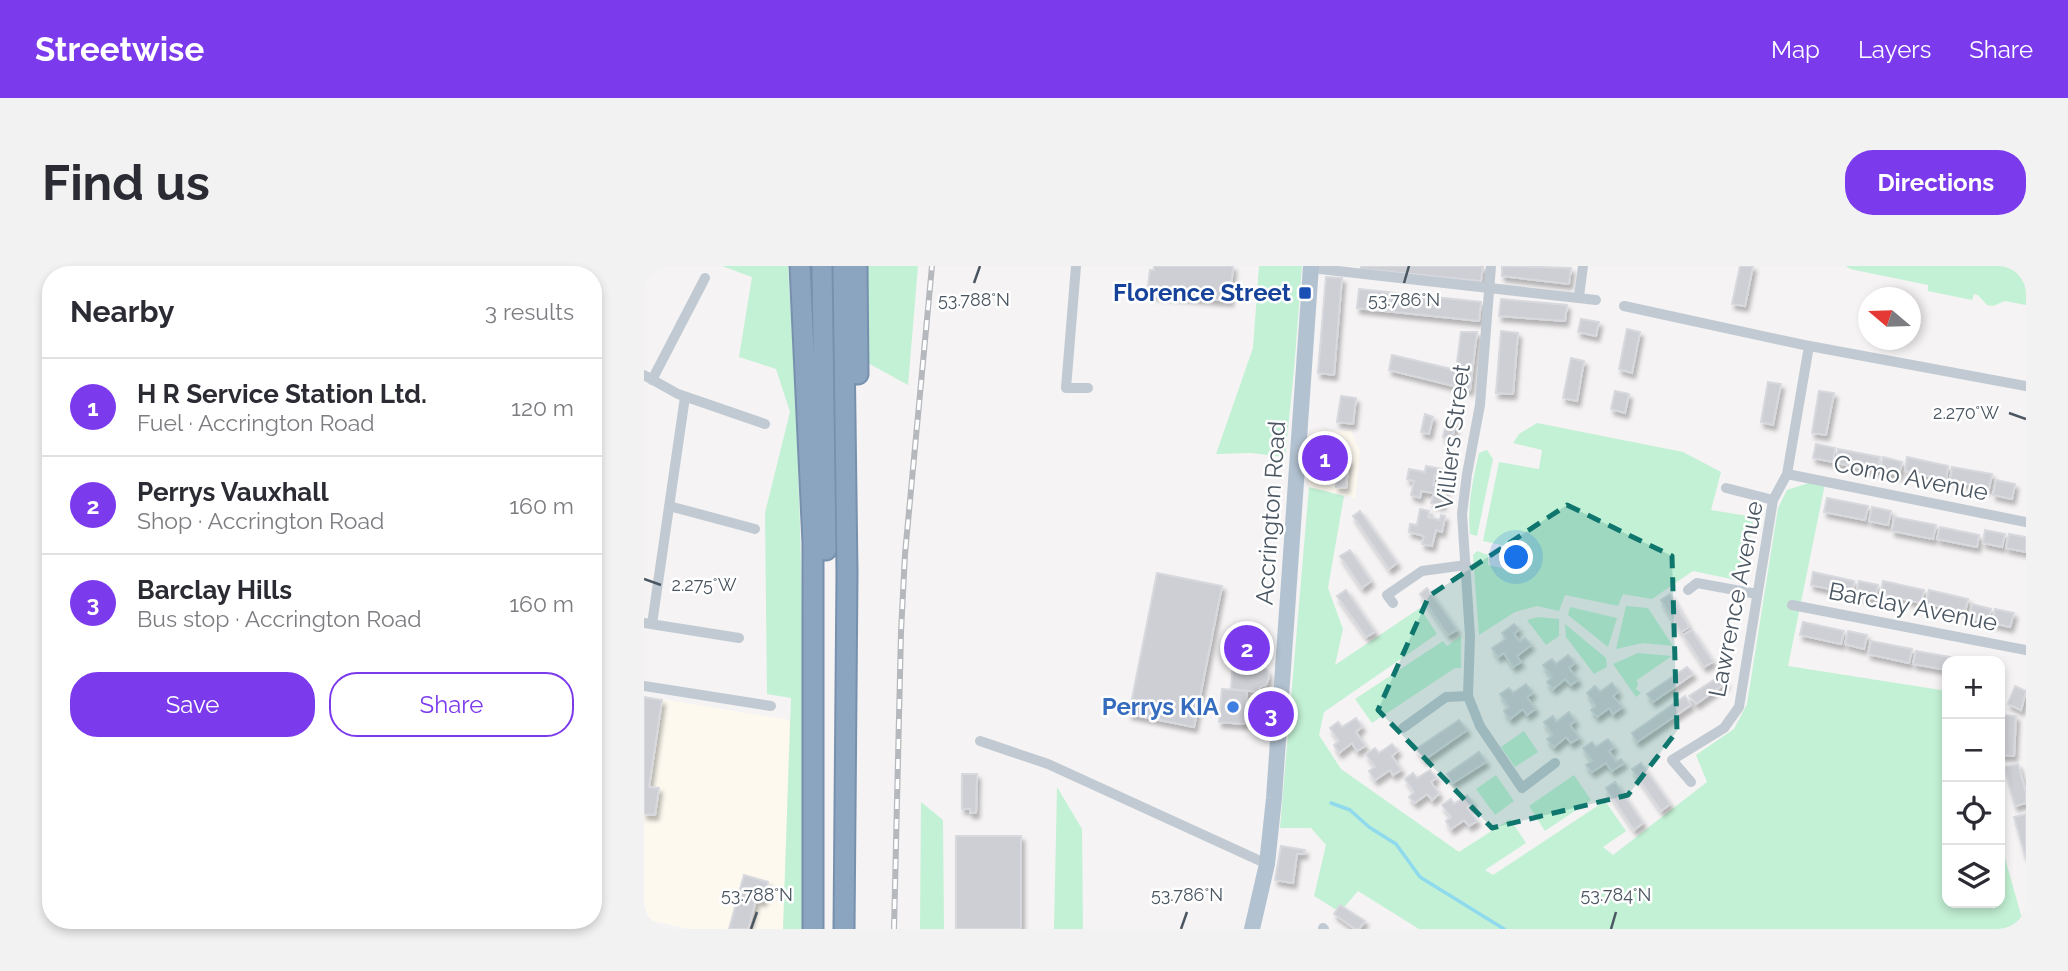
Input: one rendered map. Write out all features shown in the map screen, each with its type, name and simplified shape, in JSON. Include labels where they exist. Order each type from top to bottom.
[{"type":"highway","points":[[800,266],[813,543],[813,929]]},
{"type":"highway","points":[[822,266],[826,576],[823,929]]},
{"type":"highway","points":[[843,266],[847,573],[844,929]]},
{"type":"highway","points":[[845,812],[856,682],[857,266]]},
{"type":"main road","name":"Accrington Road","points":[[1252,929],[1266,864],[1274,790],[1311,267]]},
{"type":"street","points":[[1076,266],[1066,388],[1087,387]]},
{"type":"street","name":"Villiers Street","points":[[1491,266],[1480,405],[1462,514],[1470,636],[1468,696],[1480,726],[1522,788],[1555,762]]},
{"type":"street","points":[[1579,296],[1583,266]]},
{"type":"street","points":[[1311,267],[1596,300]]},
{"type":"street","points":[[705,278],[648,377],[685,397],[765,424]]},
{"type":"street","points":[[1624,306],[1809,346],[2026,386]]},
{"type":"street","name":"Lawrence Avenue","points":[[1691,782],[1671,760],[1724,728],[1739,707],[1773,500],[1787,474],[1809,346]]},
{"type":"street","points":[[685,397],[648,623],[739,638]]},
{"type":"street","name":"Como Avenue","points":[[1787,474],[2026,522]]},
{"type":"street","points":[[1726,488],[1773,500]]},
{"type":"street","points":[[669,506],[755,529]]},
{"type":"street","points":[[1393,603],[1387,595],[1422,571],[1466,565]]},
{"type":"street","points":[[1688,590],[1697,583],[1758,594]]},
{"type":"street","name":"Barclay Avenue","points":[[1792,605],[2026,650]]},
{"type":"street","points":[[644,686],[771,706]]},
{"type":"street","points":[[1403,728],[1446,696],[1468,696]]},
{"type":"street","points":[[980,741],[1048,764],[1266,864]]},
{"type":"highlighted area","points":[[1567,505],[1672,556],[1677,731],[1628,795],[1492,828],[1378,710],[1429,596]]},
{"type":"shaded area","points":[[1313,430],[1351,431],[1360,451],[1355,498],[1309,487]]},
{"type":"shaded area","points":[[644,696],[790,720],[783,929],[688,929],[644,919]]},
{"type":"green space","points":[[722,266],[788,266],[802,598],[802,929],[783,929],[791,698],[767,694],[765,513],[790,412],[776,369],[739,357],[752,277]]},
{"type":"green space","points":[[868,266],[918,266],[908,385],[868,363]]},
{"type":"green space","points":[[1259,266],[1302,266],[1285,457],[1251,453],[1216,454],[1253,348]]},
{"type":"green space","points":[[1846,266],[2021,266],[2026,276],[2026,305],[2005,301],[1993,306],[1987,305],[1978,295],[1974,294],[1972,300],[1928,291],[1928,285]]},
{"type":"green space","points":[[1537,423],[1683,452],[1721,472],[1711,510],[1754,517],[1741,581],[1693,571],[1652,599],[1623,594],[1618,606],[1565,595],[1559,611],[1537,606],[1515,612],[1479,635],[1473,555],[1477,551],[1488,555],[1488,565],[1519,572],[1524,550],[1483,541],[1499,462],[1539,469],[1542,450],[1513,443],[1519,434]]},
{"type":"green space","points":[[1487,450],[1493,459],[1477,536],[1470,534],[1471,493],[1479,453]]},
{"type":"green space","points":[[1812,482],[1825,484],[1788,666],[1942,690],[1942,908],[2005,908],[2005,858],[2021,915],[2026,915],[2026,929],[1419,929],[1358,891],[1340,912],[1314,896],[1326,845],[1311,828],[1280,828],[1309,487],[1344,496],[1328,588],[1343,629],[1335,665],[1420,608],[1437,634],[1324,712],[1319,735],[1341,769],[1459,852],[1510,819],[1526,843],[1485,870],[1493,875],[1605,801],[1626,831],[1603,847],[1613,855],[1707,782],[1696,755],[1734,729],[1747,704],[1778,508],[1787,490]]},
{"type":"green space","points":[[1626,606],[1648,608],[1673,646],[1643,643],[1616,649]]},
{"type":"green space","points":[[1570,607],[1617,618],[1608,647],[1568,615]]},
{"type":"green space","points":[[1538,617],[1559,619],[1559,636],[1546,645],[1527,620]]},
{"type":"green space","points":[[1565,624],[1606,658],[1607,667],[1594,674],[1566,637]]},
{"type":"green space","points":[[1461,636],[1461,668],[1455,668],[1372,723],[1355,699],[1443,641],[1447,646]]},
{"type":"green space","points":[[1638,653],[1672,656],[1637,680],[1636,689],[1641,693],[1636,697],[1613,664]]},
{"type":"green space","points":[[1524,731],[1538,752],[1515,767],[1501,747]]},
{"type":"green space","points":[[1496,775],[1514,801],[1495,815],[1476,789]]},
{"type":"green space","points":[[1574,775],[1591,800],[1545,831],[1529,806]]},
{"type":"green space","points":[[1057,787],[1082,829],[1083,929],[1054,929]]},
{"type":"green space","points":[[921,802],[943,820],[944,929],[920,929]]},
{"type":"building","points":[[1154,266],[1233,266],[1230,301],[1147,294],[1150,270],[1154,270]]},
{"type":"building","points":[[1361,266],[1483,266],[1481,281],[1361,269]]},
{"type":"building","points":[[1502,266],[1571,268],[1569,284],[1502,276]]},
{"type":"building","points":[[1740,266],[1753,266],[1745,306],[1732,304]]},
{"type":"building","points":[[1326,277],[1342,278],[1334,375],[1318,373]]},
{"type":"building","points":[[1359,289],[1481,302],[1479,321],[1357,308]]},
{"type":"building","points":[[1501,299],[1567,305],[1565,321],[1499,316]]},
{"type":"building","points":[[1581,319],[1599,322],[1596,336],[1578,332]]},
{"type":"building","points":[[1627,329],[1640,332],[1632,373],[1619,369]]},
{"type":"building","points":[[1501,331],[1518,333],[1513,394],[1496,393]]},
{"type":"building","points":[[1461,332],[1477,332],[1470,390],[1389,370],[1392,355],[1456,370]]},
{"type":"building","points":[[1571,358],[1584,361],[1577,401],[1563,398]]},
{"type":"building","points":[[1768,382],[1781,384],[1773,425],[1761,422]]},
{"type":"building","points":[[1615,391],[1629,394],[1625,413],[1611,409]]},
{"type":"building","points":[[1819,391],[1834,393],[1826,435],[1812,433]]},
{"type":"building","points":[[1341,396],[1356,398],[1353,424],[1337,422]]},
{"type":"building","points":[[1425,414],[1433,417],[1429,434],[1421,432]]},
{"type":"building","points":[[1447,419],[1456,421],[1452,440],[1443,437]]},
{"type":"building","points":[[1816,444],[1835,448],[1833,462],[1813,458]]},
{"type":"building","points":[[1838,449],[1880,457],[1877,471],[1836,463]]},
{"type":"building","points":[[1312,452],[1333,453],[1331,474],[1310,472]]},
{"type":"building","points":[[1883,457],[1902,462],[1899,475],[1880,471]]},
{"type":"building","points":[[1907,457],[1948,466],[1946,480],[1905,471]]},
{"type":"building","points":[[1338,458],[1349,459],[1346,488],[1336,487]]},
{"type":"building","points":[[1426,466],[1442,469],[1441,476],[1435,475],[1433,485],[1446,488],[1442,505],[1431,503],[1434,493],[1421,491],[1420,498],[1411,495],[1414,481],[1407,479],[1409,469],[1425,472]]},
{"type":"building","points":[[1952,467],[1992,474],[1989,489],[1950,480]]},
{"type":"building","points":[[1996,480],[2015,484],[2012,499],[1993,495]]},
{"type":"building","points":[[1827,498],[1868,506],[1865,520],[1824,512]]},
{"type":"building","points":[[1872,507],[1891,511],[1888,525],[1869,521]]},
{"type":"building","points":[[1420,509],[1429,511],[1428,517],[1440,520],[1441,515],[1445,516],[1442,532],[1436,530],[1432,546],[1422,544],[1424,536],[1409,532],[1410,524],[1417,525]]},
{"type":"building","points":[[1360,511],[1397,563],[1389,569],[1353,516]]},
{"type":"building","points":[[1894,517],[1936,525],[1933,539],[1892,531]]},
{"type":"building","points":[[1940,527],[1979,535],[1977,547],[1937,539]]},
{"type":"building","points":[[1985,530],[2005,534],[2002,547],[1983,543]]},
{"type":"building","points":[[2009,534],[2026,537],[2026,552],[2006,548]]},
{"type":"building","points":[[1350,550],[1371,581],[1362,588],[1340,556]]},
{"type":"building","points":[[1813,572],[1854,581],[1852,594],[1811,585]]},
{"type":"building","points":[[1157,573],[1222,586],[1194,727],[1129,714]]},
{"type":"building","points":[[1859,581],[1878,585],[1875,599],[1856,595]]},
{"type":"building","points":[[1883,581],[1924,590],[1921,603],[1881,594]]},
{"type":"building","points":[[1427,588],[1457,630],[1448,635],[1420,594]]},
{"type":"building","points":[[1346,590],[1375,632],[1366,637],[1337,596]]},
{"type":"building","points":[[1929,590],[1968,599],[1965,612],[1926,603]]},
{"type":"building","points":[[1670,594],[1689,627],[1681,632],[1661,600]]},
{"type":"building","points":[[1972,604],[1991,609],[1988,622],[1969,618]]},
{"type":"building","points":[[1995,609],[2014,613],[2010,627],[1992,623]]},
{"type":"building","points":[[1803,622],[1844,631],[1841,644],[1800,635]]},
{"type":"building","points":[[1514,624],[1519,629],[1514,634],[1520,642],[1525,638],[1531,645],[1517,656],[1521,662],[1513,667],[1504,653],[1498,657],[1492,648],[1506,639],[1502,633]]},
{"type":"building","points":[[1235,630],[1262,631],[1260,666],[1267,670],[1269,677],[1259,692],[1231,689]]},
{"type":"building","points":[[1692,630],[1713,662],[1704,667],[1683,635]]},
{"type":"building","points":[[1848,631],[1867,635],[1864,649],[1845,644]]},
{"type":"building","points":[[1871,641],[1912,649],[1909,663],[1868,654]]},
{"type":"building","points":[[1916,651],[1945,656],[1942,656],[1942,669],[1913,664]]},
{"type":"building","points":[[1568,655],[1575,663],[1569,668],[1578,680],[1571,685],[1565,679],[1553,689],[1547,682],[1552,677],[1543,665],[1552,659],[1556,664]]},
{"type":"building","points":[[1687,667],[1693,674],[1653,702],[1647,694]]},
{"type":"building","points":[[1720,676],[1726,683],[1696,704],[1689,696]]},
{"type":"building","points":[[1612,683],[1618,692],[1613,696],[1622,707],[1613,714],[1609,708],[1597,717],[1591,710],[1596,706],[1587,693],[1595,686],[1600,692]]},
{"type":"building","points":[[1526,684],[1533,693],[1527,697],[1535,709],[1527,715],[1523,709],[1510,719],[1504,711],[1509,707],[1500,694],[1509,688],[1513,693]]},
{"type":"building","points":[[2015,686],[2026,691],[2021,710],[2008,704]]},
{"type":"building","name":"Perrys KIA","points":[[1222,689],[1247,691],[1244,724],[1219,722]]},
{"type":"building","points":[[1685,696],[1691,705],[1637,742],[1632,733]]},
{"type":"building","points":[[644,697],[662,700],[649,787],[659,788],[655,815],[644,814]]},
{"type":"building","points":[[1569,712],[1575,721],[1570,725],[1579,738],[1571,743],[1566,737],[1554,747],[1547,739],[1553,735],[1544,722],[1553,716],[1556,722]]},
{"type":"building","points":[[2005,715],[2016,716],[2014,756],[2005,755]]},
{"type":"building","points":[[1356,718],[1362,727],[1356,732],[1365,746],[1357,751],[1352,743],[1339,753],[1334,745],[1339,741],[1330,728],[1338,722],[1342,727]]},
{"type":"building","points":[[1459,720],[1467,730],[1424,760],[1416,749]]},
{"type":"building","points":[[1608,739],[1614,747],[1609,751],[1616,762],[1621,759],[1624,763],[1612,771],[1606,763],[1592,772],[1586,765],[1592,761],[1583,748],[1592,742],[1596,747]]},
{"type":"building","points":[[1392,744],[1398,751],[1392,756],[1401,770],[1393,775],[1390,770],[1375,780],[1369,771],[1375,767],[1366,754],[1375,748],[1379,753]]},
{"type":"building","points":[[1479,752],[1486,762],[1453,783],[1447,774]]},
{"type":"building","points":[[1641,763],[1670,804],[1661,811],[1632,769]]},
{"type":"building","points":[[2018,764],[2026,803],[2015,806],[2005,767]]},
{"type":"building","points":[[1430,770],[1436,778],[1431,782],[1439,794],[1432,800],[1427,794],[1415,803],[1409,797],[1414,792],[1405,779],[1413,773],[1417,778]]},
{"type":"building","points":[[962,774],[977,774],[976,813],[970,813],[970,809],[962,809]]},
{"type":"building","points":[[1615,782],[1643,823],[1634,830],[1606,788]]},
{"type":"building","points":[[1467,795],[1473,803],[1467,808],[1477,821],[1469,826],[1464,820],[1451,829],[1446,821],[1451,817],[1442,805],[1451,799],[1454,804]]},
{"type":"building","points":[[2026,814],[2026,856],[2025,856],[2014,817]]},
{"type":"building","points":[[956,836],[1021,836],[1021,929],[956,929]]},
{"type":"building","points":[[1281,846],[1305,850],[1304,854],[1297,854],[1293,883],[1275,880]]},
{"type":"building","points":[[744,875],[768,882],[763,901],[756,900],[748,929],[729,929]]},
{"type":"building","points":[[1340,905],[1365,921],[1359,929],[1334,914]]},
{"type":"waterway","points":[[1331,803],[1350,810],[1369,827],[1396,844],[1420,877],[1504,929]]},
{"type":"railway","points":[[894,929],[905,554],[932,266]]},
{"type":"place","name":"Florence Street","points":[[1305,293]]},
{"type":"place","name":"H R Service Station Ltd.","points":[[1325,458]]},
{"type":"place","name":"Perrys Vauxhall","points":[[1247,648]]},
{"type":"place","name":"Perrys KIA","points":[[1233,707]]},
{"type":"place","name":"Barclay Hills","points":[[1271,714]]}]
